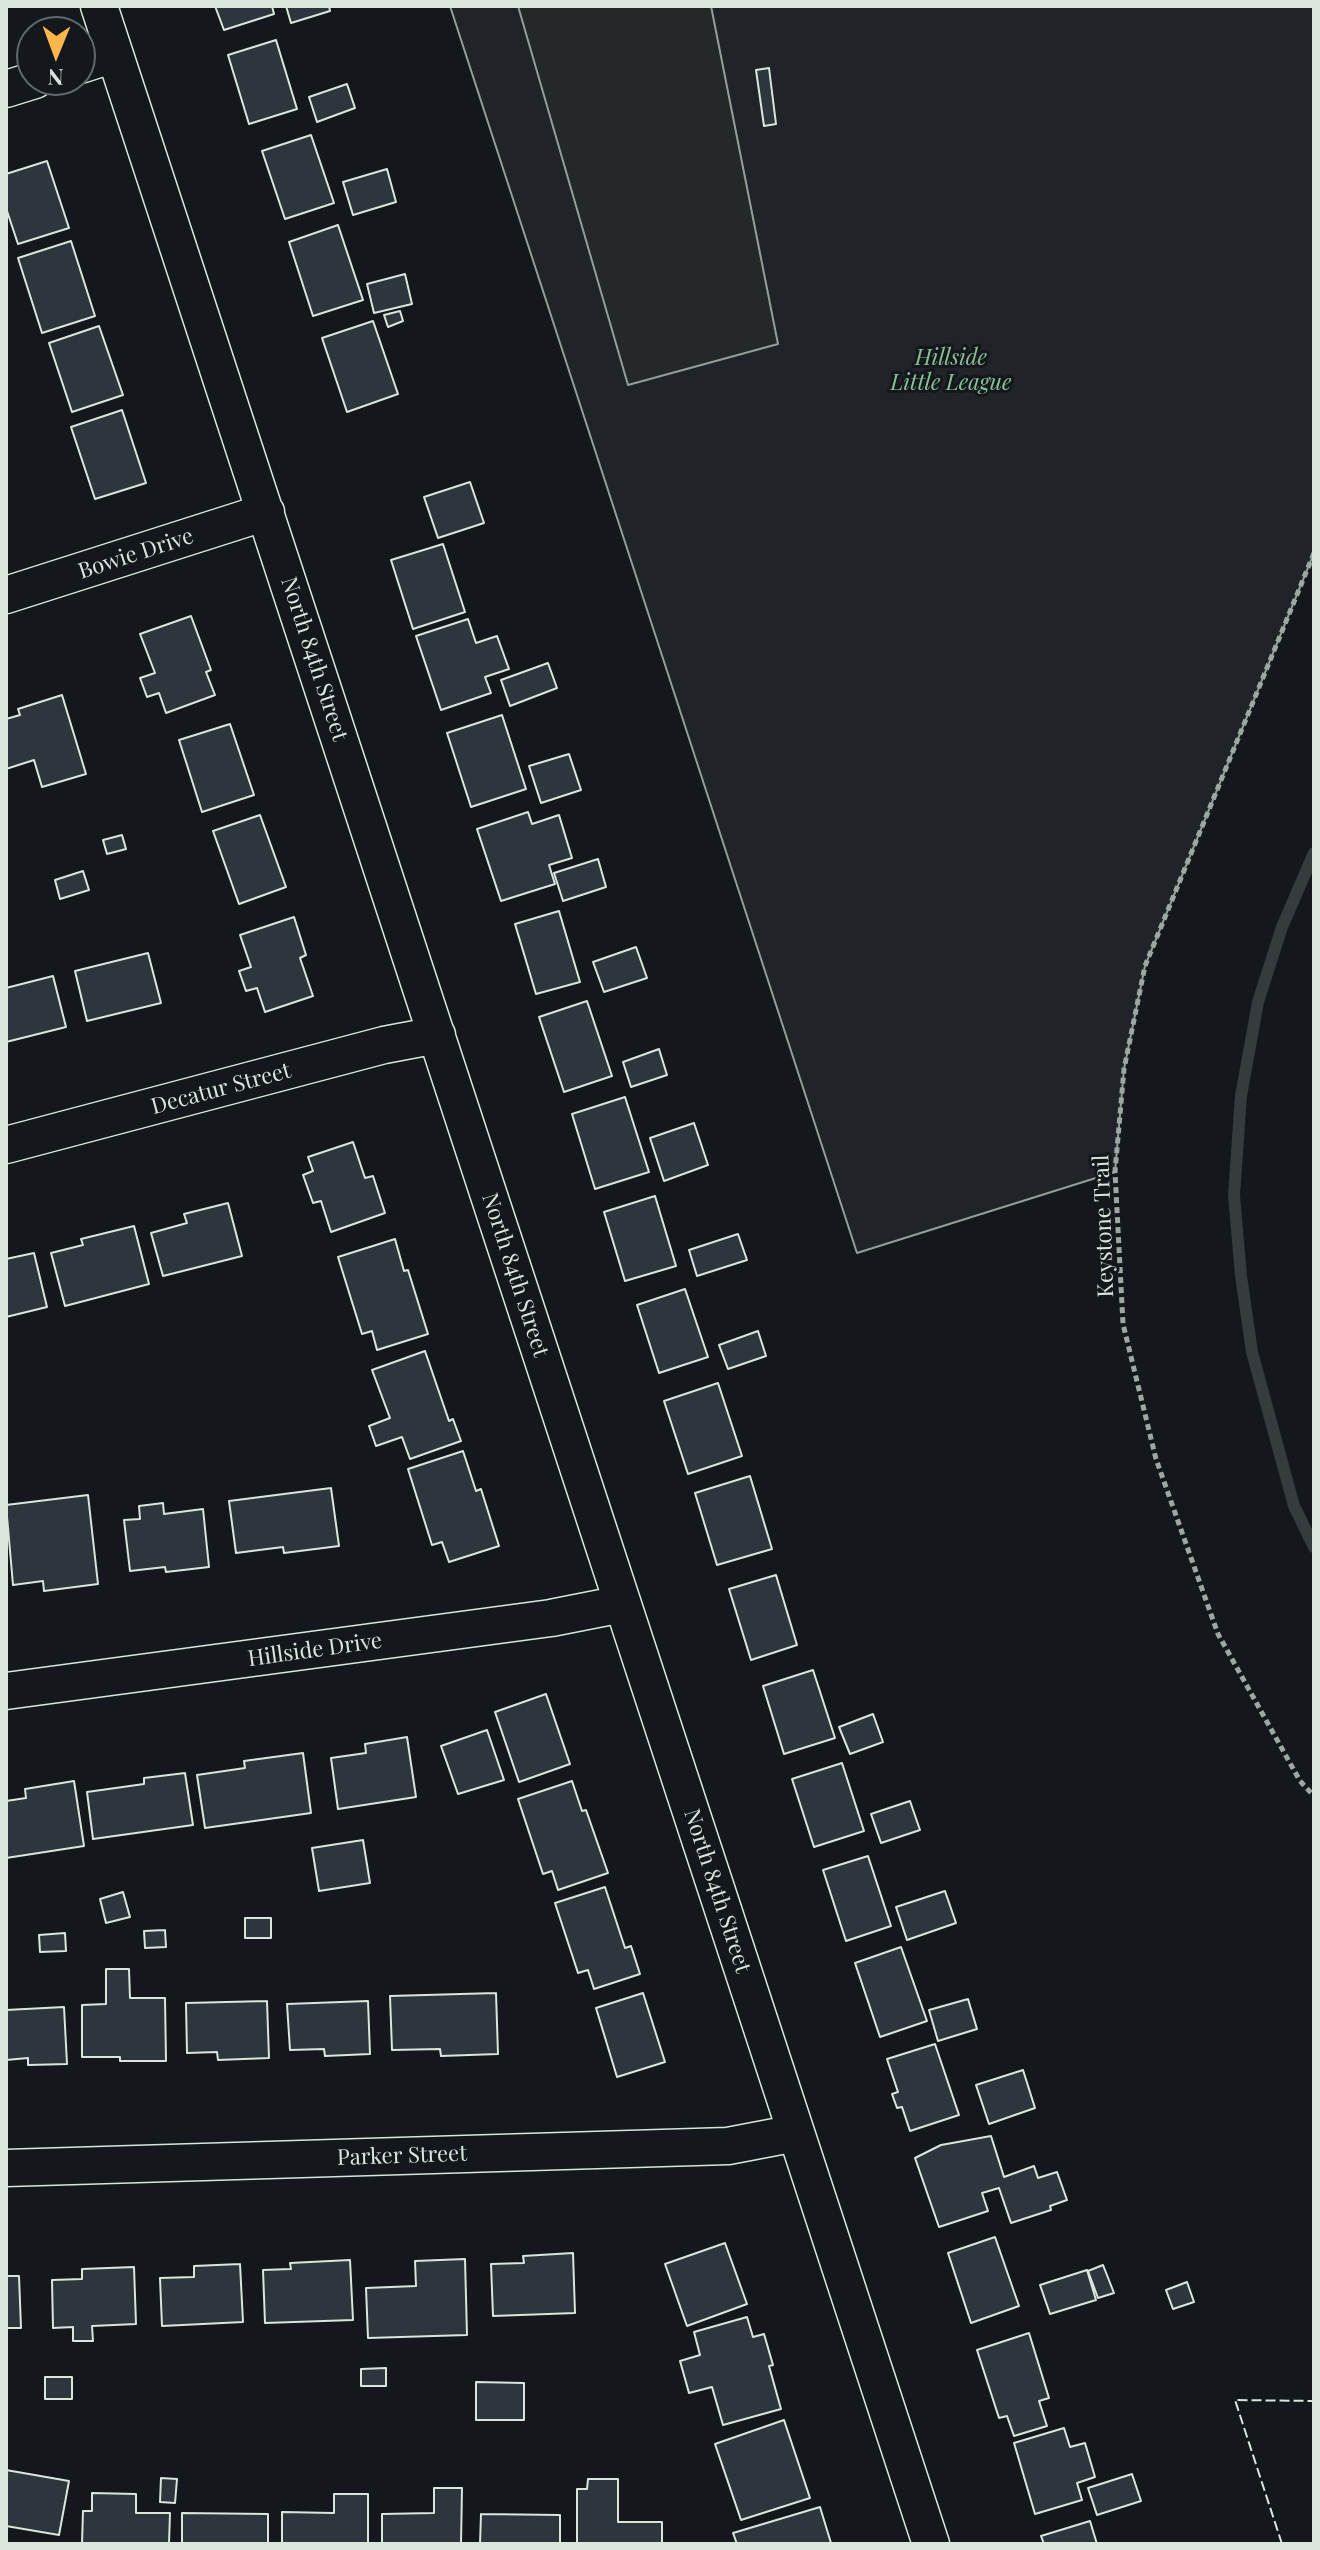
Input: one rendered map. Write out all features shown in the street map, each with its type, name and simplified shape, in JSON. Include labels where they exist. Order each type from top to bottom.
[{"type":"street","name":"North 84th Street","points":[[99,6],[931,2544]]},
{"type":"street","points":[[96,60],[114,54]]},
{"type":"street","name":"Bowie Drive","points":[[6,595],[266,512]]},
{"type":"street","name":"Decatur Street","points":[[6,1145],[384,1045],[437,1035]]},
{"type":"street","name":"Hillside Drive","points":[[6,1691],[551,1618],[622,1604]]},
{"type":"street","name":"Parker Street","points":[[6,2168],[728,2146],[796,2133]]},
{"type":"path","name":"Keystone Trail","points":[[1314,553],[1145,966],[1124,1069],[1115,1172],[1123,1324],[1156,1459],[1218,1634],[1300,1781],[1314,1796]]},
{"type":"green space","name":"Hillside Little League","points":[[450,6],[1314,6],[1314,553],[1145,966],[1124,1069],[1115,1172],[857,1253]]},
{"type":"shaded area","points":[[518,6],[711,6],[778,344],[628,385]]},
{"type":"building","points":[[215,6],[272,6],[274,14],[224,30]]},
{"type":"building","points":[[286,6],[329,6],[330,11],[291,23]]},
{"type":"building","points":[[276,40],[297,109],[249,124],[228,55]]},
{"type":"building","points":[[769,68],[776,124],[764,126],[756,70]]},
{"type":"building","points":[[347,84],[355,108],[317,122],[309,97]]},
{"type":"building","points":[[311,135],[334,203],[285,219],[262,151]]},
{"type":"building","points":[[47,161],[69,228],[18,244],[6,208],[6,174]]},
{"type":"building","points":[[387,169],[396,202],[353,215],[343,182]]},
{"type":"building","points":[[338,225],[363,300],[313,316],[289,242]]},
{"type":"building","points":[[71,241],[95,316],[42,333],[18,258]]},
{"type":"building","points":[[405,274],[412,304],[374,313],[367,284]]},
{"type":"building","points":[[400,311],[403,321],[388,327],[384,315]]},
{"type":"building","points":[[373,321],[398,394],[347,412],[322,338]]},
{"type":"building","points":[[99,326],[123,395],[72,412],[49,343]]},
{"type":"building","points":[[122,410],[146,483],[95,499],[71,427]]},
{"type":"building","points":[[470,482],[484,523],[438,538],[424,497]]},
{"type":"building","points":[[443,544],[465,612],[413,629],[391,560]]},
{"type":"building","points":[[191,616],[211,670],[206,672],[215,695],[166,713],[159,693],[147,697],[140,678],[155,673],[140,634]]},
{"type":"building","points":[[468,619],[476,643],[497,636],[509,669],[485,677],[491,693],[441,710],[416,636]]},
{"type":"building","points":[[548,663],[557,688],[510,706],[501,680]]},
{"type":"building","points":[[62,695],[86,774],[42,787],[34,760],[6,769],[6,719],[20,715],[18,709]]},
{"type":"building","points":[[502,715],[526,789],[471,807],[447,733]]},
{"type":"building","points":[[230,724],[254,795],[202,812],[179,740]]},
{"type":"building","points":[[569,754],[581,790],[541,803],[529,766]]},
{"type":"building","points":[[528,812],[532,824],[559,815],[572,858],[549,865],[555,884],[501,901],[477,829]]},
{"type":"building","points":[[260,815],[286,887],[239,904],[213,831]]},
{"type":"building","points":[[122,835],[126,849],[107,854],[103,840]]},
{"type":"building","points":[[598,859],[606,887],[563,901],[554,873]]},
{"type":"building","points":[[83,871],[89,890],[60,899],[55,880]]},
{"type":"building","points":[[559,911],[580,982],[536,994],[515,924]]},
{"type":"building","points":[[294,917],[306,955],[300,958],[313,996],[265,1012],[257,988],[246,991],[239,971],[251,967],[240,935]]},
{"type":"building","points":[[636,947],[647,978],[604,992],[593,962]]},
{"type":"building","points":[[148,953],[161,1003],[87,1021],[75,971]]},
{"type":"building","points":[[53,976],[66,1027],[6,1042],[6,988]]},
{"type":"building","points":[[587,1001],[612,1076],[564,1092],[539,1017]]},
{"type":"building","points":[[659,1049],[667,1075],[631,1087],[623,1062]]},
{"type":"building","points":[[625,1097],[649,1172],[595,1189],[572,1114]]},
{"type":"building","points":[[694,1123],[708,1165],[664,1181],[650,1138]]},
{"type":"building","points":[[353,1142],[365,1178],[373,1176],[385,1213],[331,1232],[321,1201],[313,1203],[303,1175],[313,1171],[308,1157]]},
{"type":"building","points":[[655,1196],[676,1266],[625,1281],[604,1212]]},
{"type":"building","points":[[228,1203],[242,1256],[163,1276],[151,1233],[187,1223],[184,1214]]},
{"type":"building","points":[[134,1226],[149,1284],[65,1306],[51,1253],[83,1245],[81,1239]]},
{"type":"building","points":[[738,1234],[747,1260],[697,1276],[689,1250]]},
{"type":"building","points":[[395,1239],[428,1334],[377,1350],[372,1331],[362,1334],[338,1257]]},
{"type":"building","points":[[34,1253],[47,1307],[6,1317],[6,1259]]},
{"type":"building","points":[[685,1289],[708,1357],[659,1373],[637,1305]]},
{"type":"building","points":[[758,1331],[766,1356],[728,1369],[719,1345]]},
{"type":"building","points":[[425,1351],[449,1421],[453,1419],[461,1441],[410,1459],[402,1437],[376,1446],[369,1426],[390,1418],[372,1370]]},
{"type":"building","points":[[718,1383],[742,1456],[688,1474],[664,1401]]},
{"type":"building","points":[[463,1451],[476,1491],[481,1489],[499,1546],[449,1562],[442,1542],[432,1545],[408,1469]]},
{"type":"building","points":[[750,1476],[772,1549],[717,1565],[695,1493]]},
{"type":"building","points":[[331,1488],[339,1546],[284,1553],[283,1547],[236,1553],[229,1501]]},
{"type":"building","points":[[88,1495],[98,1584],[44,1591],[43,1581],[13,1585],[6,1505]]},
{"type":"building","points":[[163,1503],[164,1514],[203,1509],[209,1567],[166,1572],[165,1567],[130,1571],[124,1520],[140,1519],[139,1506]]},
{"type":"building","points":[[776,1575],[797,1645],[751,1660],[729,1589]]},
{"type":"building","points":[[813,1670],[835,1738],[784,1754],[763,1686]]},
{"type":"building","points":[[546,1694],[570,1764],[519,1782],[495,1712]]},
{"type":"building","points":[[873,1714],[883,1742],[850,1754],[839,1727]]},
{"type":"building","points":[[487,1730],[504,1780],[458,1794],[441,1746]]},
{"type":"building","points":[[407,1737],[416,1797],[338,1809],[331,1758],[366,1753],[365,1744]]},
{"type":"building","points":[[303,1753],[311,1813],[205,1828],[197,1775],[245,1768],[244,1761]]},
{"type":"building","points":[[842,1763],[864,1831],[814,1847],[792,1779]]},
{"type":"building","points":[[185,1773],[193,1825],[93,1839],[87,1792],[144,1784],[144,1778]]},
{"type":"building","points":[[74,1781],[84,1846],[6,1858],[6,1801],[26,1798],[25,1789]]},
{"type":"building","points":[[572,1781],[582,1811],[586,1810],[608,1873],[558,1890],[552,1871],[543,1874],[518,1799]]},
{"type":"building","points":[[910,1801],[920,1830],[881,1843],[871,1814]]},
{"type":"building","points":[[363,1840],[370,1883],[319,1891],[312,1848]]},
{"type":"building","points":[[868,1856],[891,1926],[846,1941],[823,1870]]},
{"type":"building","points":[[605,1887],[625,1948],[631,1946],[640,1974],[594,1989],[588,1970],[578,1973],[555,1903]]},
{"type":"building","points":[[945,1891],[956,1923],[907,1940],[896,1907]]},
{"type":"building","points":[[123,1892],[130,1917],[106,1923],[100,1899]]},
{"type":"building","points":[[245,1918],[271,1918],[271,1938],[245,1938]]},
{"type":"building","points":[[165,1930],[166,1947],[145,1948],[144,1931]]},
{"type":"building","points":[[65,1933],[66,1951],[40,1952],[39,1935]]},
{"type":"building","points":[[901,1947],[927,2021],[880,2037],[855,1963]]},
{"type":"building","points":[[106,1969],[129,1969],[130,1998],[165,1998],[166,2061],[82,2057],[82,2005],[106,2004]]},
{"type":"building","points":[[496,1993],[498,2054],[441,2056],[440,2049],[392,2050],[390,1996]]},
{"type":"building","points":[[643,1993],[665,2062],[617,2077],[596,2008]]},
{"type":"building","points":[[968,1999],[977,2029],[938,2041],[929,2010]]},
{"type":"building","points":[[267,2001],[269,2058],[218,2060],[217,2052],[187,2053],[186,2003]]},
{"type":"building","points":[[368,2001],[370,2054],[325,2056],[324,2049],[290,2050],[287,2004]]},
{"type":"building","points":[[64,2007],[67,2064],[28,2065],[28,2058],[6,2060],[6,2010]]},
{"type":"building","points":[[935,2044],[959,2115],[910,2131],[902,2107],[897,2108],[892,2094],[898,2092],[887,2059]]},
{"type":"building","points":[[1023,2070],[1035,2108],[989,2124],[976,2085]]},
{"type":"building","points":[[991,2136],[1004,2177],[1034,2166],[1038,2178],[1057,2172],[1067,2200],[1050,2206],[1051,2210],[1011,2223],[999,2188],[982,2193],[988,2211],[939,2227],[915,2158],[941,2145]]},
{"type":"building","points":[[995,2237],[1019,2306],[971,2323],[948,2253]]},
{"type":"building","points":[[725,2243],[747,2304],[687,2326],[665,2264]]},
{"type":"building","points":[[573,2253],[575,2313],[493,2316],[491,2264],[524,2263],[523,2256]]},
{"type":"building","points":[[465,2259],[467,2335],[368,2338],[366,2288],[416,2286],[415,2261]]},
{"type":"building","points":[[350,2260],[353,2320],[265,2323],[263,2270],[291,2269],[290,2263]]},
{"type":"building","points":[[240,2264],[243,2322],[162,2326],[160,2278],[194,2277],[194,2266]]},
{"type":"building","points":[[1103,2265],[1114,2293],[1098,2298],[1088,2271]]},
{"type":"building","points":[[134,2267],[136,2324],[92,2326],[93,2341],[73,2341],[73,2327],[53,2328],[52,2280],[82,2279],[82,2269]]},
{"type":"building","points":[[1087,2270],[1096,2300],[1050,2314],[1040,2285]]},
{"type":"building","points":[[6,2276],[19,2276],[21,2328],[6,2328]]},
{"type":"building","points":[[1187,2282],[1194,2302],[1173,2309],[1166,2290]]},
{"type":"building","points":[[747,2317],[753,2337],[764,2334],[781,2409],[723,2425],[712,2387],[689,2393],[680,2361],[700,2355],[694,2332]]},
{"type":"building","points":[[1029,2333],[1049,2398],[1039,2401],[1047,2426],[1014,2436],[1007,2416],[999,2418],[977,2350]]},
{"type":"building","points":[[386,2368],[386,2386],[361,2386],[361,2369]]},
{"type":"building","points":[[45,2377],[72,2377],[72,2399],[45,2399]]},
{"type":"building","points":[[476,2382],[524,2383],[524,2420],[476,2420]]},
{"type":"building","points":[[784,2420],[810,2498],[741,2520],[715,2444]]},
{"type":"building","points":[[1064,2428],[1070,2447],[1085,2443],[1095,2477],[1077,2483],[1082,2500],[1035,2514],[1014,2443]]},
{"type":"building","points":[[6,2470],[69,2481],[59,2535],[6,2526]]},
{"type":"building","points":[[1132,2474],[1141,2501],[1097,2515],[1088,2488]]},
{"type":"building","points":[[161,2478],[177,2479],[175,2503],[160,2502]]},
{"type":"building","points":[[588,2479],[618,2479],[618,2522],[662,2522],[662,2544],[577,2544],[577,2489],[587,2489]]},
{"type":"building","points":[[434,2488],[462,2488],[461,2544],[382,2544],[382,2514],[434,2513]]},
{"type":"building","points":[[92,2493],[136,2494],[136,2513],[170,2513],[169,2544],[82,2544],[83,2511],[92,2511]]},
{"type":"building","points":[[334,2494],[368,2494],[368,2544],[282,2544],[282,2512],[334,2513]]},
{"type":"building","points":[[820,2507],[831,2543],[737,2544],[733,2533]]},
{"type":"building","points":[[182,2513],[268,2514],[268,2544],[182,2544]]},
{"type":"building","points":[[481,2514],[560,2515],[560,2544],[480,2544]]},
{"type":"building","points":[[1090,2521],[1097,2544],[1044,2544],[1041,2536]]},
{"type":"waterway","points":[[1314,853],[1282,927],[1258,1002],[1241,1096],[1234,1195],[1252,1352],[1294,1506],[1314,1547]]},
{"type":"fence","points":[[1282,2544],[1235,2400],[1314,2401]]}]
